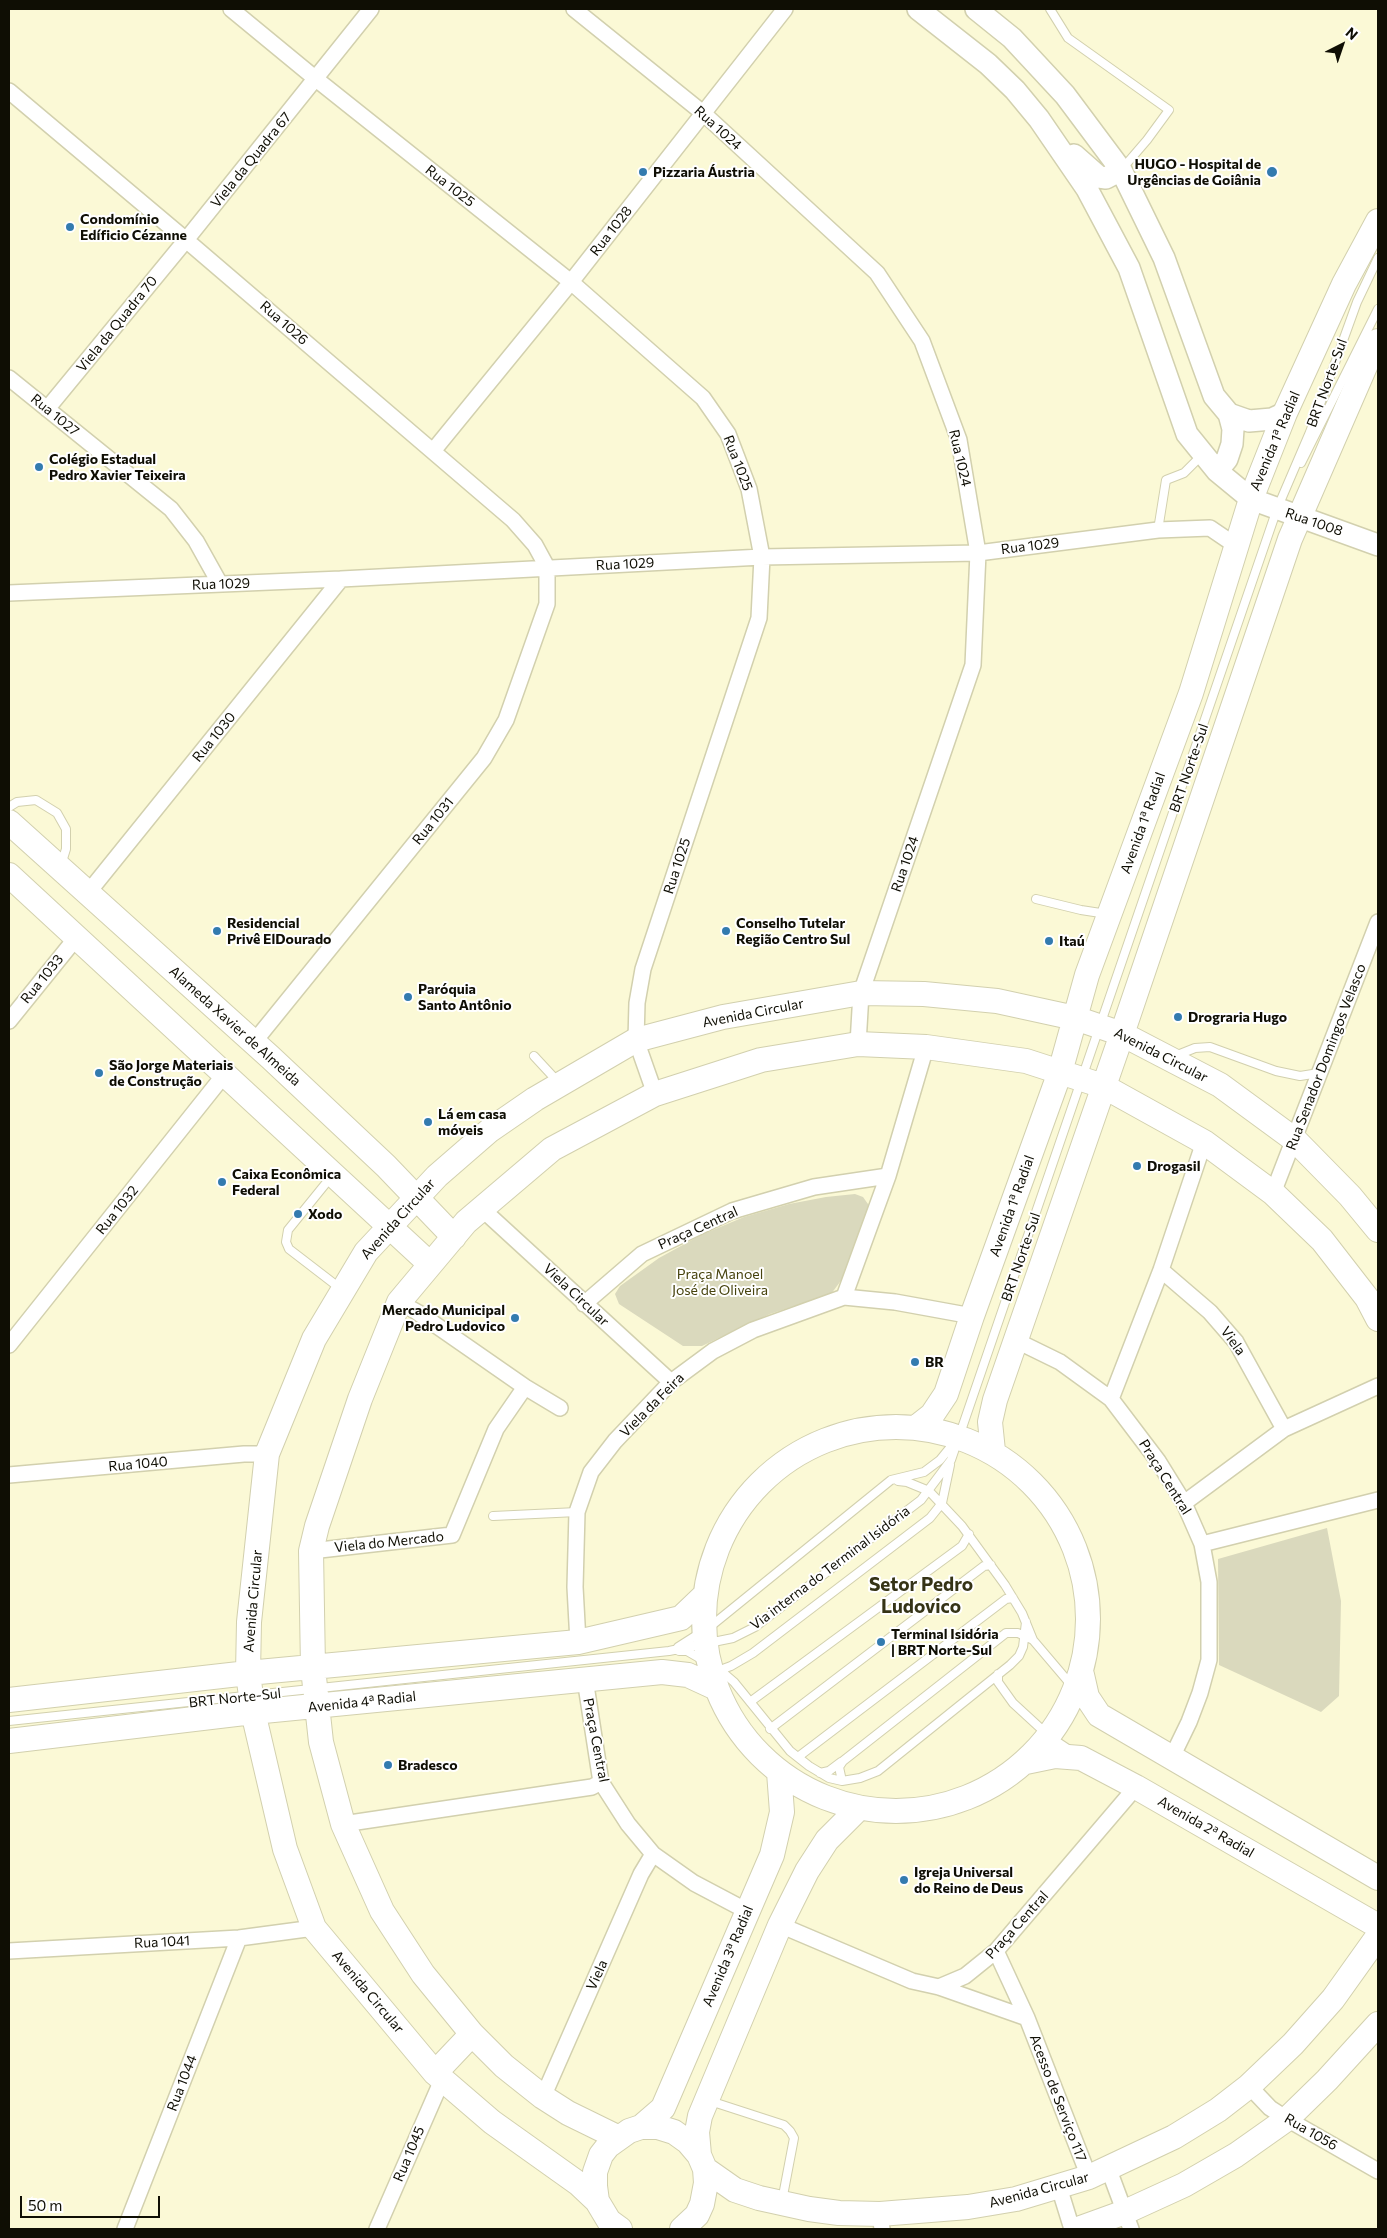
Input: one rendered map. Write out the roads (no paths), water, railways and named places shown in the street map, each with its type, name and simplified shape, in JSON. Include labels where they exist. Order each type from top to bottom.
[{"type":"main road","points":[[918,9],[988,64],[1015,90],[1039,119],[1099,177],[1106,178],[1121,170]]},
{"type":"main road","points":[[976,9],[1012,38],[1065,95],[1121,170],[1164,258],[1214,396],[1229,414],[1233,429],[1232,444],[1227,459],[1217,471]]},
{"type":"main road","name":"Rua 1008","points":[[1039,119],[1087,189],[1129,268],[1187,434],[1217,471],[1251,498],[1378,544]]},
{"type":"main road","name":"Avenida 1ª Radial","points":[[918,1426],[932,1415],[946,1394],[972,1316],[1060,1072],[1087,975],[1191,693],[1251,498],[1286,413],[1344,284],[1378,221]]},
{"type":"main road","points":[[992,1451],[990,1422],[995,1400],[1093,1083],[1288,512],[1378,341]]},
{"type":"main road","points":[[1229,414],[1249,421],[1272,419],[1286,413]]},
{"type":"main road","name":"Alameda Xavier de Almeida","points":[[9,822],[254,1042],[416,1197],[454,1237]]},
{"type":"main road","points":[[9,875],[430,1264]]},
{"type":"main road","name":"Avenida Circular","points":[[608,2220],[579,2184],[492,2122],[438,2076],[314,1928],[285,1849],[252,1704],[248,1673],[249,1622],[267,1454],[314,1339],[366,1252],[436,1176],[490,1130],[535,1099],[636,1040],[723,1017],[861,993],[924,994],[997,1001],[1075,1018],[1112,1030],[1220,1085],[1295,1140],[1350,1196],[1378,1230]]},
{"type":"main road","points":[[617,2137],[589,2125],[543,2097],[504,2066],[472,2034],[423,1974],[382,1911],[343,1824],[321,1742],[314,1688],[311,1551],[317,1526],[360,1399],[399,1302],[454,1237],[481,1208],[552,1149],[655,1094],[761,1060],[858,1044],[926,1047],[1026,1061],[1093,1083],[1204,1142],[1273,1193],[1322,1240],[1366,1298],[1378,1319]]},
{"type":"main road","points":[[918,1426],[958,1435],[992,1451],[1042,1492],[1076,1548],[1090,1611],[1079,1682],[1060,1724],[1050,1737],[1026,1762],[981,1793],[929,1810],[858,1809],[819,1796],[779,1772],[741,1734],[711,1659],[703,1597],[715,1548],[747,1493],[796,1452],[854,1429],[918,1426]]},
{"type":"main road","name":"Avenida 4ª Radial","points":[[9,1700],[248,1673],[314,1688],[353,1662],[578,1642],[681,1618],[703,1597]]},
{"type":"main road","name":"Avenida 4ª Radial","points":[[9,1741],[252,1704],[314,1688],[585,1679],[662,1672],[688,1675],[711,1659]]},
{"type":"main road","points":[[1079,1682],[1099,1715],[1378,1878]]},
{"type":"main road","name":"Avenida 2ª Radial","points":[[1026,1762],[1055,1756],[1082,1758],[1378,1926]]},
{"type":"main road","name":"Avenida 3ª Radial","points":[[641,2128],[663,2108],[772,1855],[782,1812],[779,1772]]},
{"type":"main road","points":[[682,2229],[697,2215],[702,2204],[706,2183],[698,2132],[700,2116],[706,2100],[780,1925],[807,1871],[827,1840],[858,1809]]},
{"type":"main road","name":"Avenida Circular","points":[[641,2128],[658,2128],[674,2132],[688,2142],[702,2162],[734,2190],[782,2204],[881,2222],[1016,2198],[1059,2187],[1099,2173],[1174,2137],[1218,2110],[1249,2086],[1293,2044],[1333,2000],[1378,1936]]},
{"type":"main road","points":[[1078,2229],[1128,2221],[1236,2155],[1287,2120],[1327,2080],[1378,2024]]},
{"type":"main road","points":[[438,2076],[472,2034]]},
{"type":"main road","points":[[608,2220],[594,2186],[598,2164],[608,2146],[617,2137],[641,2128]]},
{"type":"street","name":"Rua 1025","points":[[231,9],[571,282],[703,398],[728,434],[749,489],[762,558],[759,618],[643,969],[637,1004],[636,1040],[655,1094]]},
{"type":"street","name":"Viela da Quadra 67","points":[[186,240],[371,9]]},
{"type":"street","name":"Rua 1024","points":[[574,9],[703,113],[877,273],[922,341],[959,440],[978,553],[973,665],[861,993],[858,1044]]},
{"type":"street","name":"Rua 1028","points":[[433,450],[571,282],[785,9]]},
{"type":"street","name":"Rua 1026","points":[[9,91],[513,520],[535,545],[547,567]]},
{"type":"street","name":"Viela da Quadra 70","points":[[47,409],[186,240]]},
{"type":"street","name":"Rua 1027","points":[[9,378],[172,509],[196,540],[220,584]]},
{"type":"street","name":"Rua 1029","points":[[9,593],[762,558],[978,553],[1158,530],[1210,528],[1235,545]]},
{"type":"street","name":"Rua 1031","points":[[254,1042],[484,758],[506,720],[547,604],[547,567]]},
{"type":"street","name":"Rua 1030","points":[[87,894],[341,579]]},
{"type":"street","name":"Rua Senador Domingos Velasco","points":[[1273,1193],[1378,922]]},
{"type":"street","name":"Rua 1033","points":[[9,1021],[76,938]]},
{"type":"street","points":[[844,1296],[888,1176],[926,1047]]},
{"type":"street","name":"Rua 1032","points":[[9,1345],[224,1075]]},
{"type":"street","points":[[1111,1399],[1161,1270],[1204,1142]]},
{"type":"street","name":"Praça Central","points":[[584,1304],[642,1254],[732,1211],[814,1187],[888,1176]]},
{"type":"street","name":"Viela Circular","points":[[481,1208],[671,1382]]},
{"type":"street","name":"Viela","points":[[1161,1270],[1210,1312],[1236,1342],[1284,1429]]},
{"type":"street","name":"Viela da Feira","points":[[578,1642],[574,1587],[577,1512],[591,1472],[615,1441],[671,1382],[713,1351],[753,1330],[844,1296],[895,1302],[972,1316]]},
{"type":"street","points":[[399,1302],[417,1312],[526,1387],[560,1408]]},
{"type":"street","name":"Praça Central","points":[[1015,1340],[1060,1362],[1111,1399],[1158,1462],[1184,1503],[1202,1544],[1209,1582],[1209,1660],[1200,1694],[1172,1757]]},
{"type":"street","points":[[1184,1503],[1284,1429],[1378,1386]]},
{"type":"street","name":"Viela do Mercado","points":[[311,1551],[452,1535],[496,1430],[526,1387]]},
{"type":"street","name":"Rua 1040","points":[[9,1475],[244,1454],[267,1454]]},
{"type":"street","points":[[1202,1544],[1378,1500]]},
{"type":"street","name":"Praça Central","points":[[585,1679],[601,1782],[628,1824],[652,1854],[694,1883],[747,1911]]},
{"type":"street","points":[[343,1824],[592,1787],[601,1782]]},
{"type":"street","name":"Praça Central","points":[[939,1987],[965,1976],[996,1951],[1136,1787]]},
{"type":"street","name":"Viela","points":[[543,2097],[637,1883],[652,1854]]},
{"type":"street","points":[[780,1925],[912,1981],[939,1987]]},
{"type":"street","name":"Rua 1041","points":[[9,1952],[239,1938],[314,1928]]},
{"type":"street","name":"Rua 1044","points":[[125,2229],[239,1938]]},
{"type":"street","name":"Acesso de Serviço 117","points":[[996,1951],[1099,2173],[1128,2221]]},
{"type":"street","name":"Acesso de Serviço 117","points":[[939,1987],[1027,2018]]},
{"type":"street","name":"Rua 1045","points":[[377,2229],[438,2076]]},
{"type":"street","name":"Rua 1056","points":[[1249,2086],[1270,2108],[1287,2120],[1378,2171]]},
{"type":"street","points":[[1059,2187],[1072,2229]]},
{"type":"lane","points":[[1050,9],[1068,38],[1168,110],[1147,140],[1121,170]]},
{"type":"lane","name":"BRT Norte-Sul","points":[[1288,512],[1310,432],[1357,302],[1378,258]]},
{"type":"lane","name":"BRT Norte-Sul","points":[[1288,512],[1327,415],[1378,309]]},
{"type":"lane","points":[[1158,530],[1166,480],[1184,473],[1203,454]]},
{"type":"lane","points":[[9,806],[17,802],[36,800],[57,813],[66,830],[66,849],[60,869]]},
{"type":"lane","points":[[1036,899],[1081,910],[1109,914]]},
{"type":"lane","points":[[1170,1058],[1195,1048],[1210,1046],[1284,1073],[1300,1076],[1321,1072]]},
{"type":"lane","points":[[534,1056],[560,1084]]},
{"type":"lane","name":"BRT Norte-Sul","points":[[958,1435],[1093,1083]]},
{"type":"lane","points":[[334,1174],[288,1230],[286,1242],[289,1249],[343,1290]]},
{"type":"lane","name":"Via interna do Terminal Isidória","points":[[669,1651],[711,1659],[731,1666],[753,1653],[930,1518],[942,1503],[958,1435]]},
{"type":"lane","name":"Via interna do Terminal Isidória","points":[[711,1659],[891,1480],[924,1472],[944,1456],[958,1435]]},
{"type":"lane","name":"Via interna do Terminal Isidória","points":[[711,1659],[733,1638],[755,1627],[922,1500],[951,1460]]},
{"type":"lane","name":"Via interna do Terminal Isidória","points":[[891,1480],[907,1482],[929,1492],[942,1503],[969,1534],[992,1565],[1013,1598],[1033,1640]]},
{"type":"lane","points":[[945,1491],[948,1510]]},
{"type":"lane","points":[[494,1516],[577,1512]]},
{"type":"lane","points":[[750,1702],[962,1546],[969,1534]]},
{"type":"lane","points":[[770,1729],[984,1566],[992,1565]]},
{"type":"lane","points":[[798,1757],[1006,1599],[1013,1598]]},
{"type":"lane","points":[[314,1688],[669,1651],[687,1652],[711,1659],[734,1682],[770,1729],[798,1757],[829,1778],[842,1781],[860,1778],[878,1771],[1019,1656],[1026,1622]]},
{"type":"lane","name":"Via interna do Terminal Isidória","points":[[820,1773],[829,1771],[843,1761],[1006,1633],[1018,1633],[1033,1640],[1079,1682]]},
{"type":"lane","name":"Via interna do Terminal Isidória","points":[[669,1651],[711,1659]]},
{"type":"lane","points":[[998,1674],[998,1682],[1003,1691]]},
{"type":"lane","points":[[985,1684],[994,1684],[1003,1691],[1025,1716],[1050,1737],[1082,1758]]},
{"type":"lane","name":"BRT Norte-Sul","points":[[9,1722],[252,1704]]},
{"type":"lane","points":[[842,1781],[839,1767],[843,1761]]},
{"type":"lane","points":[[706,2100],[784,2125],[790,2131],[794,2138],[782,2204]]},
{"type":"place","name":"Pizzaria Áustria","points":[[643,172]]},
{"type":"place","name":"HUGO - Hospital de Urgências de Goiânia","points":[[1272,172]]},
{"type":"place","name":"Condomínio Edíficio Cézanne","points":[[70,227]]},
{"type":"place","name":"Colégio Estadual Pedro Xavier Teixeira","points":[[39,467]]},
{"type":"place","name":"Residencial Privê ElDourado","points":[[217,931]]},
{"type":"place","name":"Conselho Tutelar Região Centro Sul","points":[[726,931]]},
{"type":"place","name":"Itaú","points":[[1049,941]]},
{"type":"place","name":"Paróquia Santo Antônio","points":[[408,997]]},
{"type":"place","name":"Drograria Hugo","points":[[1178,1017]]},
{"type":"place","name":"São Jorge Materiais de Construção","points":[[99,1073]]},
{"type":"place","name":"Lá em casa móveis","points":[[428,1122]]},
{"type":"place","name":"Drogasil","points":[[1137,1166]]},
{"type":"place","name":"Caixa Econômica Federal","points":[[222,1182]]},
{"type":"place","name":"Xodo","points":[[298,1214]]},
{"type":"place","name":"Mercado Municipal Pedro Ludovico","points":[[515,1318]]},
{"type":"place","name":"BR","points":[[915,1362]]},
{"type":"place","name":"Terminal Isidória | BRT Norte-Sul","points":[[881,1642]]},
{"type":"place","name":"Bradesco","points":[[388,1765]]},
{"type":"place","name":"Igreja Universal do Reino de Deus","points":[[904,1880]]},
{"type":"district","name":"Setor Pedro Ludovico","points":[[921,1596]]},
{"type":"park label","name":"Praça Manoel José de Oliveira","points":[[720,1282]]}]
